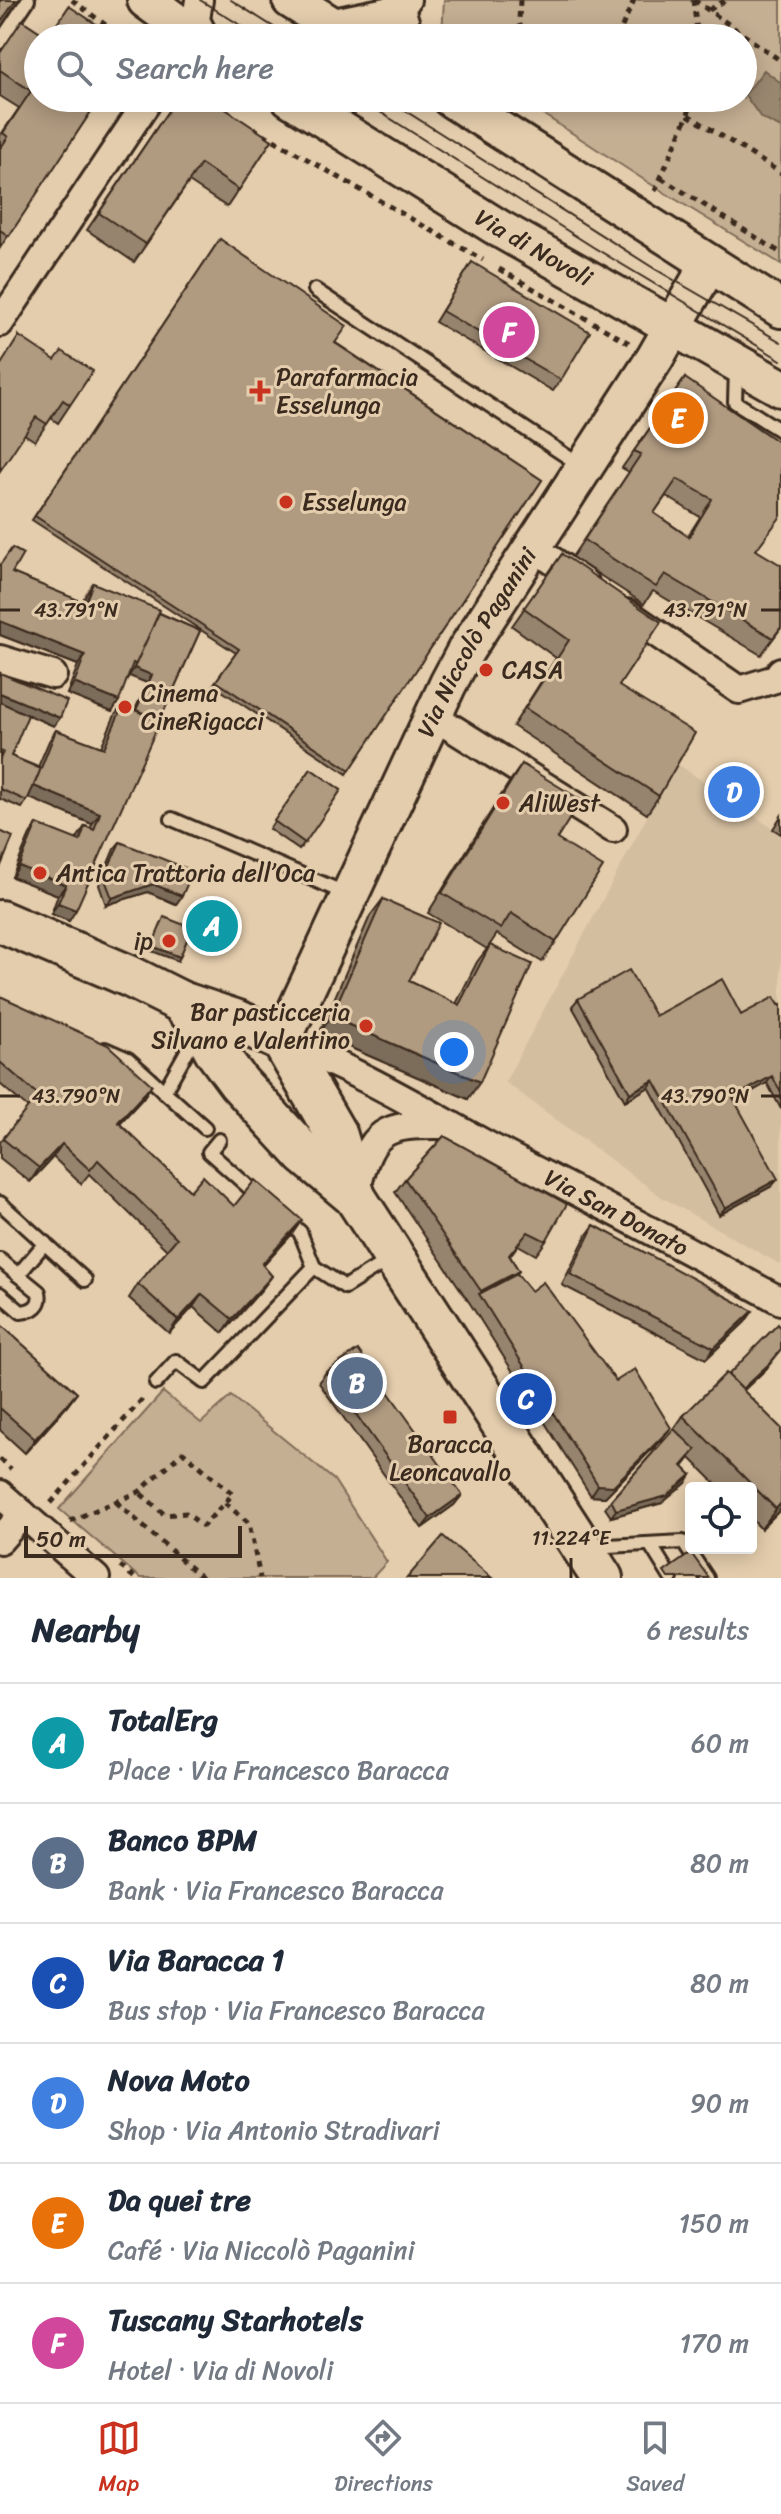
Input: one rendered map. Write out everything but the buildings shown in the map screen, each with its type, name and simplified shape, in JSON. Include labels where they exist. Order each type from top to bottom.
[{"type":"main road","points":[[0,921],[129,976],[249,1054],[269,1052],[282,1041],[337,1136],[355,1197],[593,1563]]},
{"type":"main road","points":[[191,1014],[239,1083],[305,1155],[355,1197]]},
{"type":"street","points":[[146,0],[187,24]]},
{"type":"street","points":[[291,0],[329,24]]},
{"type":"street","points":[[357,24],[404,4],[408,24]]},
{"type":"street","points":[[0,323],[141,112]]},
{"type":"street","name":"Via di Novoli","points":[[312,112],[500,229],[781,388]]},
{"type":"street","points":[[472,112],[781,309]]},
{"type":"street","name":"Via Niccolò Paganini","points":[[282,1041],[466,650],[655,358],[709,264]]},
{"type":"street","points":[[531,546],[739,690],[775,679],[781,671]]},
{"type":"street","points":[[0,659],[53,675]]},
{"type":"street","points":[[433,716],[613,829]]},
{"type":"street","name":"Via San Donato","points":[[282,1041],[383,1086],[781,1301]]},
{"type":"street","points":[[355,1197],[365,1159],[379,1137],[404,1125],[451,1125]]},
{"type":"street","points":[[0,1494],[96,1578]]},
{"type":"street","points":[[0,1540],[28,1519]]},
{"type":"lane","points":[[0,42],[28,0]]},
{"type":"lane","points":[[315,290],[583,467]]},
{"type":"lane","points":[[736,361],[735,402],[781,431]]},
{"type":"lane","points":[[172,819],[350,895]]},
{"type":"lane","points":[[164,1092],[181,1065],[191,1014]]},
{"type":"lane","points":[[100,1046],[128,1059],[205,1128]]},
{"type":"lane","points":[[219,1140],[209,1152],[300,1232],[314,1267],[345,1287],[394,1257]]},
{"type":"lane","points":[[0,1203],[85,1280]]},
{"type":"lane","points":[[18,1275],[45,1243]]},
{"type":"lane","points":[[0,1260],[39,1292],[40,1299],[36,1307],[21,1312],[0,1294]]},
{"type":"lane","points":[[156,1383],[176,1361],[204,1382],[314,1267]]},
{"type":"lane","points":[[593,1563],[650,1544],[683,1542],[707,1578]]},
{"type":"lane","points":[[650,1544],[671,1578]]},
{"type":"path","points":[[72,0],[104,24]]},
{"type":"path","points":[[520,0],[520,24]]},
{"type":"path","points":[[623,24],[634,0]]},
{"type":"path","points":[[694,0],[728,24]]},
{"type":"path","points":[[694,0],[697,24]]},
{"type":"path","points":[[709,10],[726,0]]},
{"type":"path","points":[[757,44],[781,61]]},
{"type":"path","points":[[654,192],[689,112]]},
{"type":"path","points":[[688,115],[781,173]]},
{"type":"path","points":[[241,120],[634,346]]},
{"type":"path","points":[[661,178],[781,253]]},
{"type":"path","points":[[28,1519],[156,1383]]},
{"type":"path","points":[[69,1522],[139,1492],[183,1452],[233,1494],[203,1526],[186,1513],[165,1515],[139,1492]]},
{"type":"path","points":[[116,1502],[202,1578]]},
{"type":"path","points":[[225,1503],[249,1523],[260,1578]]},
{"type":"shaded area","points":[[444,0],[781,0],[781,264],[540,112],[757,112],[757,24],[443,24]]},
{"type":"shaded area","points":[[764,70],[781,83],[781,128],[761,118],[757,112],[757,79]]},
{"type":"shaded area","points":[[676,763],[781,834],[781,1265],[663,1198],[505,1082]]},
{"type":"shaded area","points":[[163,1392],[201,1423],[231,1396],[334,1480],[387,1562],[372,1578],[140,1578],[59,1509]]},
{"type":"tram line","points":[[200,0],[239,24]]},
{"type":"tram line","points":[[231,0],[269,24]]},
{"type":"tram line","points":[[380,112],[593,247],[781,360]]},
{"type":"tram line","points":[[407,112],[655,269],[781,342]]},
{"type":"place","name":"Tuscany Starhotels","points":[[509,332]]},
{"type":"place","name":"Parafarmacia Esselunga","points":[[260,391]]},
{"type":"place","name":"Da quei tre","points":[[678,418]]},
{"type":"place","name":"Esselunga","points":[[286,502]]},
{"type":"place","name":"CASA","points":[[486,670]]},
{"type":"place","name":"Cinema CineRigacci","points":[[125,707]]},
{"type":"place","name":"Nova Moto","points":[[734,792]]},
{"type":"place","name":"AliWest","points":[[503,803]]},
{"type":"place","name":"Antica Trattoria dell’Oca","points":[[40,873]]},
{"type":"place","name":"TotalErg","points":[[212,926]]},
{"type":"place","name":"ip","points":[[169,941]]},
{"type":"place","name":"Bar pasticceria Silvano e Valentino","points":[[366,1026]]},
{"type":"place","name":"Banco BPM","points":[[357,1383]]},
{"type":"place","name":"Via Baracca 1","points":[[526,1399]]},
{"type":"place","name":"Baracca Leoncavallo","points":[[450,1417]]}]
